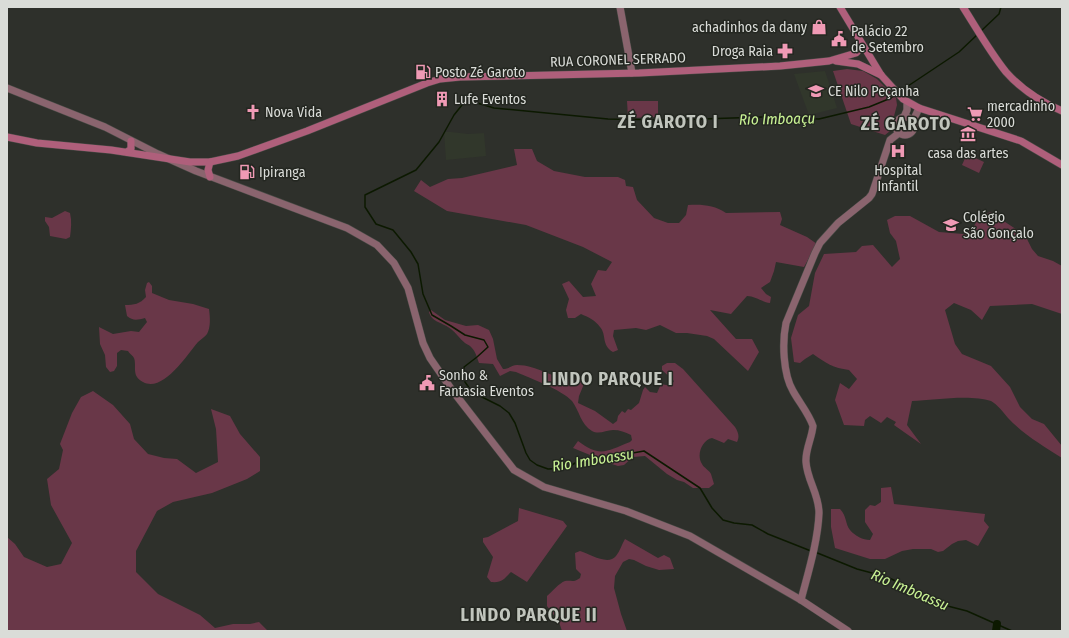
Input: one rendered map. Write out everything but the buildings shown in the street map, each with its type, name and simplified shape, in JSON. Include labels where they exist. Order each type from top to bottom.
[{"type":"main road","points":[[620,7],[632,73]]},
{"type":"main road","points":[[840,7],[881,75],[907,102],[919,108],[1021,141],[1062,165]]},
{"type":"main road","points":[[963,7],[1006,71],[1036,97],[1062,111]]},
{"type":"main road","points":[[829,61],[856,53],[863,46]]},
{"type":"main road","points":[[829,61],[858,64],[881,75]]},
{"type":"main road","name":"RUA CORONEL SERRADO","points":[[7,137],[37,143],[127,152],[190,162],[210,162],[238,156],[307,131],[409,90],[447,78],[632,73],[780,66],[829,61]]},
{"type":"main road","points":[[7,88],[105,127],[168,159],[347,228],[372,242],[386,253],[394,262],[408,288],[423,343],[430,358],[452,390],[514,470],[544,487],[626,511],[690,536],[801,600],[848,631]]},
{"type":"main road","points":[[904,117],[907,110],[907,102]]},
{"type":"main road","points":[[899,133],[904,135],[910,134],[914,127],[913,121],[919,108]]},
{"type":"main road","points":[[899,133],[896,124],[899,119],[904,117],[913,121]]},
{"type":"main road","points":[[801,600],[813,553],[818,521],[818,503],[806,462],[813,426],[791,387],[784,352],[784,330],[810,264],[820,243],[838,223],[872,194],[890,140],[899,133]]},
{"type":"main road","points":[[127,152],[131,149],[131,140]]},
{"type":"main road","points":[[210,162],[208,170],[210,176]]},
{"type":"shaded area","points":[[847,69],[863,71],[877,79],[896,98],[897,105],[890,131],[885,135],[851,124],[833,71]]},
{"type":"shaded area","name":"CE Nilo Peçanha","points":[[825,71],[837,108],[809,115],[794,74]]},
{"type":"shaded area","points":[[627,101],[658,101],[658,117],[628,118]]},
{"type":"shaded area","points":[[444,132],[468,134],[484,133],[486,156],[446,160]]},
{"type":"shaded area","points":[[514,149],[532,149],[537,161],[554,171],[585,177],[618,177],[625,180],[626,186],[633,187],[637,200],[654,218],[668,223],[679,223],[686,215],[688,205],[708,206],[717,208],[726,213],[780,212],[782,219],[780,225],[807,237],[817,244],[804,267],[776,262],[770,282],[761,288],[771,297],[770,303],[747,296],[731,314],[710,310],[736,339],[752,339],[759,352],[748,371],[714,339],[707,336],[676,333],[660,325],[646,330],[636,328],[614,330],[613,336],[618,350],[613,352],[605,343],[602,330],[594,321],[581,314],[575,318],[568,318],[566,310],[569,299],[562,284],[569,281],[583,297],[596,296],[591,284],[598,270],[606,271],[612,262],[583,247],[526,225],[447,211],[414,191],[421,180],[430,187],[448,179],[462,178],[517,165]]},
{"type":"shaded area","points":[[967,154],[984,162],[979,173],[962,165]]},
{"type":"shaded area","points":[[65,211],[70,213],[71,216],[70,237],[66,239],[50,236],[49,227],[45,221],[45,217],[52,218]]},
{"type":"shaded area","points":[[990,212],[1025,235],[1032,249],[1038,256],[1062,266],[1062,314],[1032,304],[990,306],[982,320],[971,310],[954,303],[945,310],[955,344],[962,354],[991,366],[1010,387],[1020,407],[1032,419],[1044,424],[1062,446],[1062,458],[1021,430],[993,402],[983,399],[963,398],[912,401],[907,425],[921,444],[894,425],[896,422],[887,417],[881,423],[870,416],[865,420],[864,426],[844,425],[835,400],[840,383],[849,389],[857,379],[849,370],[830,365],[813,354],[800,363],[794,362],[791,338],[798,315],[809,306],[815,273],[824,254],[856,252],[862,246],[873,245],[892,267],[900,259],[896,241],[890,233],[887,220],[895,216],[910,216],[939,232],[963,234],[972,229],[979,218]]},
{"type":"shaded area","points":[[149,282],[152,286],[152,293],[169,300],[193,304],[209,309],[210,319],[207,334],[198,342],[174,371],[166,378],[151,384],[139,380],[135,371],[134,358],[128,351],[121,350],[117,353],[117,366],[114,371],[110,372],[106,367],[105,355],[100,344],[99,327],[113,334],[131,331],[139,332],[147,322],[145,318],[135,320],[129,318],[127,316],[125,305],[137,304],[144,299],[146,297],[145,290],[147,283]]},
{"type":"shaded area","points":[[431,310],[445,320],[466,326],[478,325],[489,330],[493,339],[497,359],[503,369],[515,365],[525,366],[557,377],[573,379],[581,378],[584,384],[578,403],[595,411],[613,424],[617,421],[618,416],[622,411],[625,413],[628,409],[631,410],[639,403],[645,387],[650,392],[657,393],[661,384],[671,386],[674,381],[662,370],[662,366],[667,363],[675,363],[683,369],[735,427],[738,434],[737,442],[728,439],[724,443],[712,438],[708,439],[701,448],[700,460],[711,474],[714,484],[709,488],[693,488],[684,482],[677,480],[645,456],[633,457],[624,465],[618,466],[573,448],[578,441],[592,450],[604,451],[615,448],[632,440],[631,435],[625,432],[613,430],[597,433],[592,431],[585,425],[572,401],[554,389],[516,372],[510,371],[500,376],[493,364],[479,363],[472,348],[451,329],[432,318],[429,312]]},
{"type":"shaded area","points":[[93,391],[113,405],[130,424],[134,439],[148,454],[164,458],[177,459],[196,473],[218,462],[216,429],[211,409],[230,416],[240,434],[260,457],[260,471],[247,479],[212,493],[173,502],[157,511],[136,551],[136,572],[158,594],[200,615],[215,628],[233,624],[250,624],[259,622],[268,631],[7,631],[7,537],[15,544],[24,557],[47,567],[61,564],[72,543],[51,505],[47,479],[59,469],[63,450],[60,444],[72,413],[81,397]]},
{"type":"shaded area","points":[[891,487],[894,504],[985,514],[984,521],[989,527],[978,546],[966,540],[958,541],[943,551],[938,552],[931,549],[913,549],[902,551],[885,559],[870,559],[835,548],[831,527],[831,509],[840,509],[844,514],[848,528],[857,536],[870,540],[873,534],[865,522],[865,510],[870,505],[875,506],[881,502],[881,488]]},
{"type":"shaded area","points":[[519,508],[563,521],[567,526],[527,582],[511,572],[500,581],[491,582],[487,577],[493,557],[483,542],[483,538],[488,537],[518,521]]},
{"type":"shaded area","points":[[625,539],[658,558],[664,555],[670,558],[674,569],[659,570],[629,559],[623,562],[615,576],[614,588],[627,631],[562,631],[559,622],[547,606],[547,596],[563,582],[574,581],[580,578],[581,574],[576,569],[575,553],[580,551],[604,560],[613,559]]},
{"type":"waterway","name":"Rio Imboaçu","points":[[981,31],[999,14],[1001,7]]},
{"type":"waterway","name":"Rio Imboaçu","points":[[899,92],[959,52],[978,34]]},
{"type":"waterway","name":"Rio Imboaçu","points":[[468,102],[474,102],[494,108],[608,119],[671,120],[763,117],[819,119],[869,107],[891,98],[896,94]]},
{"type":"waterway","name":"Rio Imboassu","points":[[462,105],[454,115],[439,142],[416,170],[365,195],[365,207],[376,224],[393,230],[411,252],[418,264],[423,294],[432,315],[465,335],[484,340],[488,347],[464,367],[465,382],[472,392],[500,406],[509,413],[515,423],[526,453],[530,460],[537,465],[548,469],[567,468],[580,460],[616,458],[627,454],[644,451],[700,488],[712,508],[723,520],[752,525],[768,534],[811,551]]},
{"type":"waterway","name":"Rio Imboassu","points":[[815,552],[857,569],[887,577],[913,589],[919,595],[932,602],[967,611],[1012,631]]},
{"type":"waterway","name":"Rio Imboassu","points":[[996,631],[997,624]]},
{"type":"place","name":"achadinhos da dany","points":[[819,27]]},
{"type":"place","name":"Palácio 22 de Setembro","points":[[839,39]]},
{"type":"place","name":"Droga Raia","points":[[785,51]]},
{"type":"place","name":"Posto Zé Garoto","points":[[423,72]]},
{"type":"place","name":"CE Nilo Peçanha","points":[[816,91]]},
{"type":"place","name":"Lufe Eventos","points":[[442,99]]},
{"type":"place","name":"Nova Vida","points":[[253,112]]},
{"type":"place","name":"mercadinho 2000","points":[[975,114]]},
{"type":"place","name":"casa das artes","points":[[968,134]]},
{"type":"place","name":"Hospital Infantil","points":[[898,151]]},
{"type":"place","name":"Ipiranga","points":[[247,172]]},
{"type":"place","name":"Colégio São Gonçalo","points":[[951,225]]},
{"type":"place","name":"Sonho & Fantasia Eventos","points":[[427,383]]},
{"type":"district","name":"ZÉ GAROTO I","points":[[668,122]]},
{"type":"district","name":"ZÉ GAROTO","points":[[906,124]]},
{"type":"district","name":"LINDO PARQUE I","points":[[608,379]]},
{"type":"district","name":"LINDO PARQUE II","points":[[529,615]]}]
